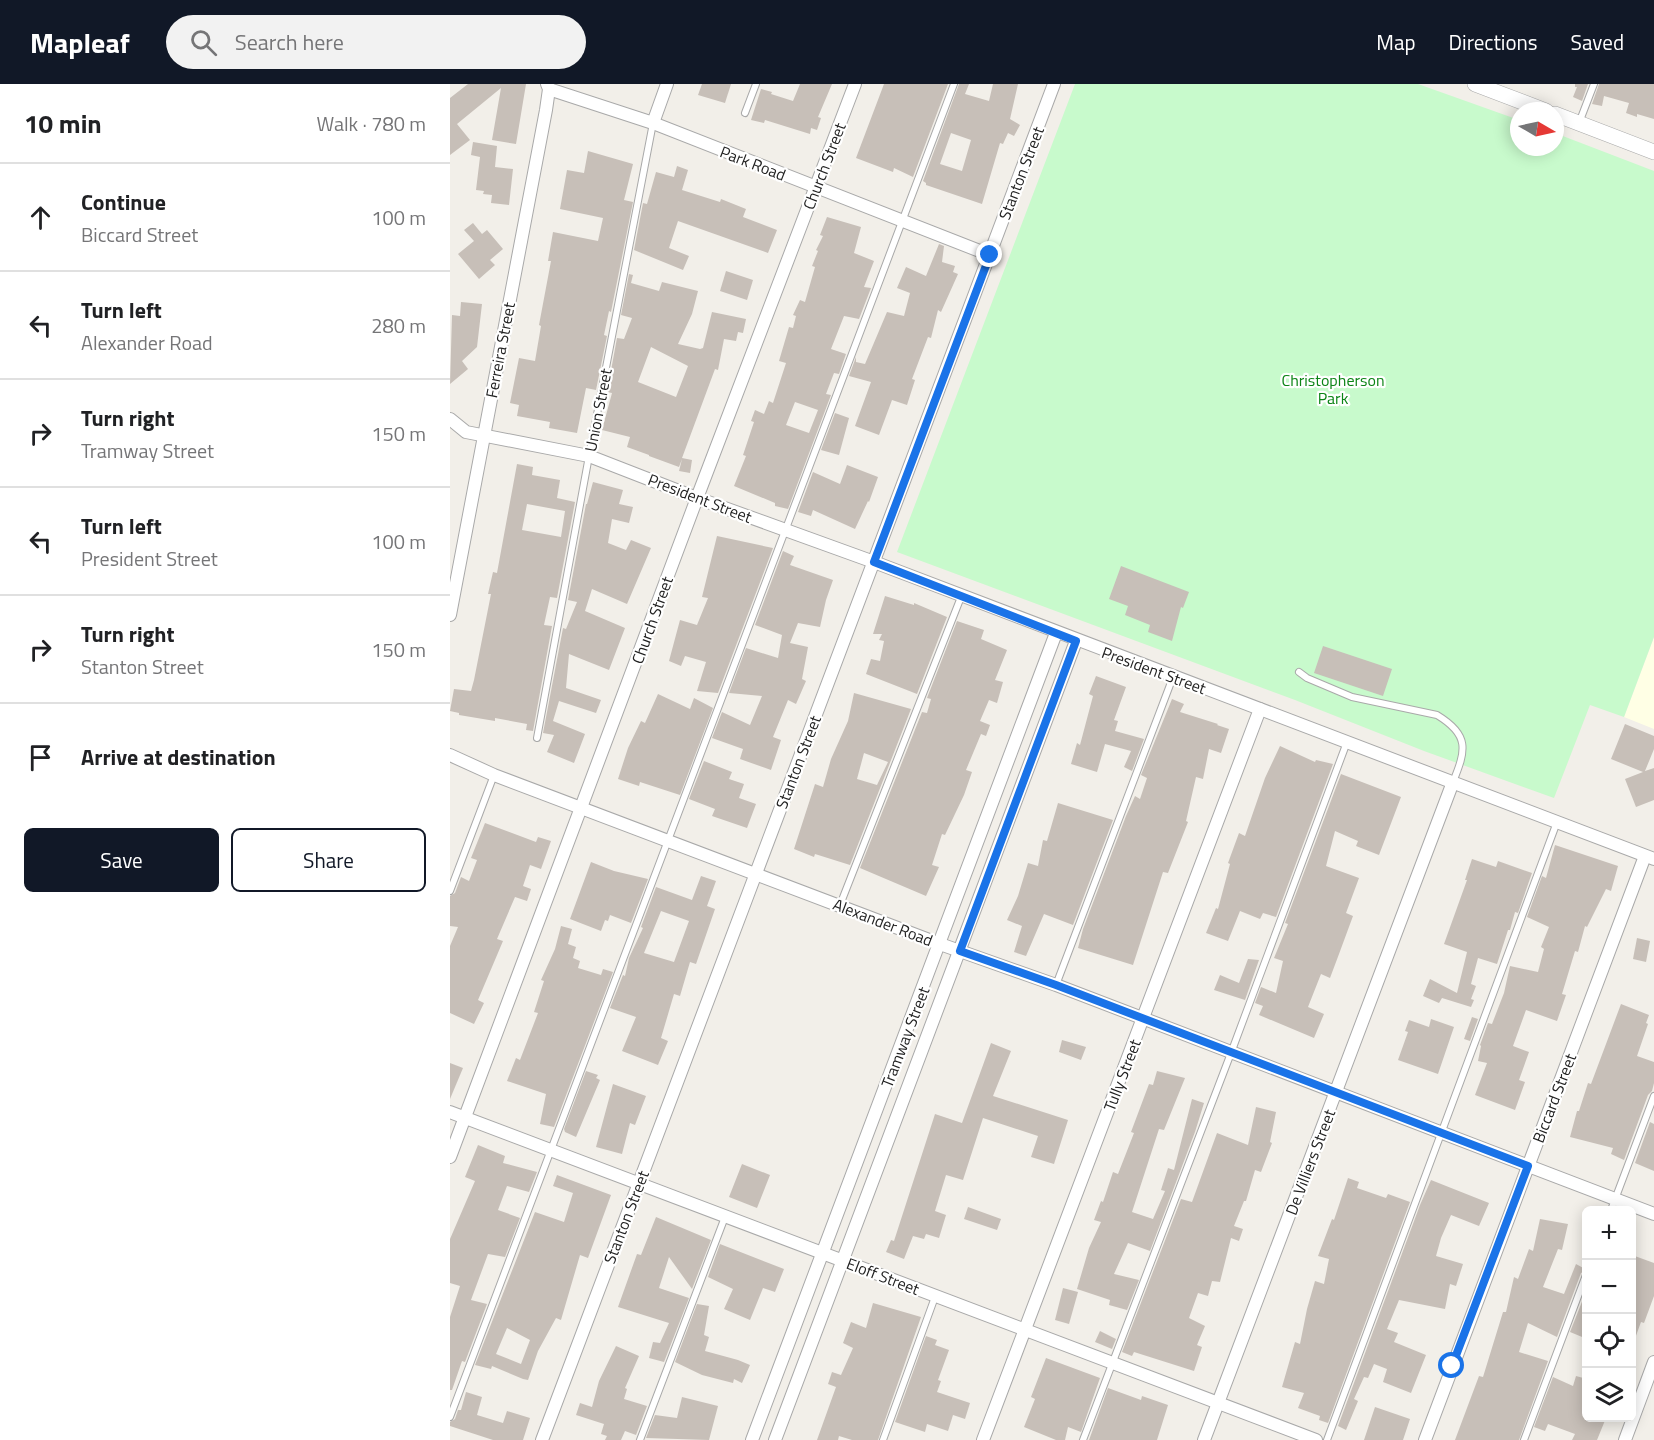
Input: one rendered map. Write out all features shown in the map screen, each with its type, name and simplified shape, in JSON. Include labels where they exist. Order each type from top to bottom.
[{"type":"street","name":"Union Street","points":[[653,123],[667,84]]},
{"type":"street","name":"Church Street","points":[[450,1157],[855,84]]},
{"type":"street","name":"Stanton Street","points":[[542,1440],[1054,84]]},
{"type":"street","points":[[1475,84],[1495,87],[1527,102]]},
{"type":"street","name":"Park Road","points":[[548,87],[653,123],[990,255]]},
{"type":"street","name":"Ferreira Street","points":[[450,615],[452,594],[484,436],[548,87]]},
{"type":"street","points":[[1564,117],[1654,152]]},
{"type":"street","name":"President Street","points":[[450,419],[466,432],[589,456],[874,562],[1076,641],[1650,858]]},
{"type":"street","name":"Tramway Street","points":[[752,1440],[1056,633]]},
{"type":"street","name":"Tramway Street","points":[[775,1440],[1076,641]]},
{"type":"street","name":"Tully Street","points":[[983,1440],[1260,709]]},
{"type":"street","name":"Alexander Road","points":[[450,755],[494,775],[940,944],[1056,985],[1528,1166],[1613,1205],[1654,1214]]},
{"type":"street","name":"De Villiers Street","points":[[1204,1440],[1453,782]]},
{"type":"street","points":[[999,787],[1019,795]]},
{"type":"street","name":"Biccard Street","points":[[1425,1440],[1528,1166],[1650,858]]},
{"type":"street","name":"Eloff Street","points":[[450,1112],[936,1297],[1026,1328],[1113,1364],[1316,1440]]},
{"type":"street","points":[[1624,1440],[1654,1362]]},
{"type":"street","points":[[766,1404],[786,1410]]},
{"type":"lane","points":[[745,113],[756,84]]},
{"type":"lane","points":[[450,1417],[954,84]]},
{"type":"lane","points":[[1579,123],[1594,84]]},
{"type":"lane","name":"Union Street","points":[[537,738],[653,123]]},
{"type":"lane","points":[[840,905],[961,597]]},
{"type":"lane","points":[[1299,672],[1307,678],[1352,697],[1437,715],[1445,720],[1459,731],[1462,743],[1462,759],[1453,782]]},
{"type":"lane","points":[[1056,985],[1173,677]]},
{"type":"lane","points":[[1083,1440],[1347,742]]},
{"type":"lane","points":[[450,891],[494,775]]},
{"type":"lane","points":[[1327,1440],[1557,821]]},
{"type":"lane","points":[[1613,1205],[1654,1096]]},
{"type":"lane","points":[[640,1440],[725,1217]]},
{"type":"lane","points":[[1524,1440],[1582,1288]]},
{"type":"lane","points":[[883,1440],[936,1297]]},
{"type":"shaded area","points":[[1654,637],[1654,729],[1624,717]]},
{"type":"green space","name":"Christopherson Park","points":[[1075,84],[1418,84],[1510,117],[1510,156],[1564,156],[1564,136],[1654,171],[1654,637],[1624,717],[1590,705],[1554,798],[897,552]]},
{"type":"building","points":[[468,84],[526,84],[516,144],[492,140],[501,88],[457,124],[470,140],[450,155],[450,98]]},
{"type":"building","points":[[702,84],[731,84],[725,103],[698,95]]},
{"type":"building","points":[[800,84],[832,84],[818,117],[821,118],[817,130],[811,128],[810,134],[765,120],[764,123],[751,120],[761,89],[793,101]]},
{"type":"building","points":[[884,84],[948,84],[913,177],[894,168],[893,172],[856,158]]},
{"type":"building","points":[[959,84],[969,84],[965,94],[989,101],[993,84],[1018,84],[1010,119],[1020,125],[1014,136],[1008,133],[1003,144],[1000,143],[982,204],[926,185],[923,181]],"holes":[[[951,133],[971,140],[962,171],[940,164]]]},
{"type":"building","points":[[1575,84],[1588,84],[1582,101],[1573,97],[1577,87]]},
{"type":"building","points":[[1599,84],[1654,84],[1654,119],[1626,113],[1629,103],[1604,96],[1602,106],[1592,104]]},
{"type":"building","points":[[473,142],[497,146],[495,167],[513,169],[509,205],[491,203],[492,195],[476,190],[480,157],[471,155]]},
{"type":"building","points":[[588,151],[633,164],[624,200],[633,202],[611,312],[609,311],[604,335],[607,336],[596,390],[586,388],[577,433],[549,428],[550,422],[517,416],[519,405],[510,403],[519,358],[535,361],[551,261],[548,261],[553,232],[598,241],[603,218],[560,209],[567,170],[584,173]]},
{"type":"building","points":[[677,166],[688,170],[682,190],[720,202],[721,199],[746,209],[743,217],[777,230],[768,253],[678,221],[669,248],[689,256],[683,270],[634,250],[643,203],[647,204],[656,172],[674,177]]},
{"type":"building","points":[[827,217],[861,227],[854,253],[874,261],[864,287],[871,288],[859,319],[844,316],[831,349],[846,354],[839,374],[834,373],[826,394],[831,395],[788,509],[775,506],[775,503],[734,486],[746,456],[743,455],[754,422],[751,421],[755,410],[764,414],[769,401],[773,403],[786,363],[779,361],[789,327],[793,328],[796,316],[793,315],[800,300],[805,302],[815,267],[812,266],[818,251],[816,250],[823,236],[820,235]],"holes":[[[795,402],[818,410],[809,433],[786,425]]]},
{"type":"building","points":[[473,223],[482,234],[487,230],[503,249],[490,260],[495,265],[479,279],[458,254],[474,241],[464,230]]},
{"type":"building","points":[[939,244],[944,246],[942,262],[955,266],[953,272],[958,274],[941,312],[938,310],[931,338],[928,337],[912,379],[915,380],[907,405],[892,400],[879,435],[855,426],[871,382],[849,376],[856,357],[856,362],[865,364],[887,312],[904,316],[910,293],[897,288],[906,267],[926,276]]},
{"type":"building","points":[[726,271],[753,280],[747,300],[720,291]]},
{"type":"building","points":[[629,274],[633,275],[631,283],[659,291],[662,282],[698,291],[692,314],[678,344],[703,348],[712,312],[746,319],[743,333],[738,332],[736,341],[724,339],[718,370],[715,369],[682,458],[692,460],[690,473],[679,471],[682,459],[679,467],[627,447],[630,437],[602,430],[612,393],[607,392],[617,338],[624,339],[632,318],[621,315]],"holes":[[[651,347],[688,366],[676,397],[638,382]]]},
{"type":"building","points":[[461,302],[482,304],[477,347],[462,361],[468,369],[450,384],[452,315],[460,316]]},
{"type":"building","points":[[835,413],[849,418],[839,455],[821,450]]},
{"type":"building","points":[[517,464],[533,467],[532,475],[560,480],[557,498],[575,502],[557,598],[550,597],[544,625],[552,626],[533,731],[526,730],[527,724],[459,715],[459,713],[450,711],[454,689],[471,691],[491,594],[488,594],[493,572],[497,573]],"holes":[[[527,504],[565,511],[561,537],[522,530]]]},
{"type":"building","points":[[847,465],[878,477],[869,502],[855,529],[813,510],[811,516],[798,512],[813,472],[840,484]]},
{"type":"building","points":[[593,482],[623,490],[619,504],[633,507],[629,523],[612,519],[608,543],[626,550],[631,540],[651,548],[627,604],[592,589],[585,611],[625,628],[609,670],[569,654],[566,688],[601,700],[596,713],[559,701],[553,721],[585,734],[574,763],[547,752],[554,735],[543,733],[563,628],[566,629],[577,602],[568,600],[586,504]]},
{"type":"building","points":[[717,536],[773,548],[718,693],[697,691],[706,662],[685,656],[681,666],[669,661],[680,620],[697,625],[708,598],[702,597]]},
{"type":"building","points":[[783,551],[794,556],[790,565],[833,580],[820,627],[798,623],[790,643],[808,647],[802,679],[806,681],[796,704],[788,700],[773,737],[781,740],[771,770],[740,759],[743,749],[712,738],[722,712],[750,725],[762,696],[729,693],[746,648],[778,658],[782,635],[755,625]]},
{"type":"building","points":[[1121,566],[1189,592],[1183,608],[1181,607],[1172,641],[1148,632],[1150,625],[1125,615],[1128,606],[1109,599]]},
{"type":"building","points":[[885,596],[914,605],[914,603],[947,617],[917,694],[866,674],[871,659],[880,661],[884,641],[879,640],[882,634],[873,634]]},
{"type":"building","points":[[957,621],[984,630],[981,639],[1007,650],[995,680],[1003,682],[997,703],[989,700],[980,721],[990,725],[986,736],[981,734],[966,770],[972,772],[964,795],[945,835],[942,834],[932,865],[939,867],[926,896],[860,868],[922,712],[927,713],[931,699],[927,698]]},
{"type":"building","points":[[1323,646],[1392,669],[1383,696],[1314,673]]},
{"type":"building","points":[[1096,676],[1126,687],[1114,720],[1118,721],[1115,731],[1144,739],[1132,771],[1124,767],[1131,751],[1105,744],[1097,772],[1071,764],[1077,743],[1080,745],[1093,696],[1089,694]]},
{"type":"building","points":[[854,693],[911,709],[850,865],[815,854],[814,857],[794,849],[815,784],[823,787],[831,759],[848,721]],"holes":[[[864,753],[888,762],[877,785],[857,779]]]},
{"type":"building","points":[[658,694],[690,709],[694,698],[713,708],[680,795],[640,782],[639,786],[618,779],[628,748],[641,721],[645,723]]},
{"type":"building","points":[[1172,699],[1184,704],[1180,712],[1229,729],[1221,753],[1209,749],[1203,779],[1196,777],[1186,821],[1188,822],[1168,873],[1163,872],[1133,965],[1078,948],[1126,816],[1135,796],[1140,799],[1147,778],[1141,775]]},
{"type":"building","points":[[1625,724],[1654,736],[1654,749],[1645,771],[1654,768],[1654,800],[1636,807],[1625,779],[1643,772],[1611,759]]},
{"type":"building","points":[[1280,746],[1315,762],[1316,760],[1333,764],[1276,917],[1263,913],[1260,919],[1240,911],[1228,941],[1206,933],[1216,908],[1218,909],[1230,864],[1228,863],[1239,833],[1245,836],[1265,778]]},
{"type":"building","points":[[704,761],[732,772],[729,779],[744,784],[739,798],[756,804],[747,828],[712,816],[715,809],[689,799]]},
{"type":"building","points":[[1341,774],[1401,797],[1379,855],[1356,846],[1358,841],[1335,831],[1326,866],[1359,878],[1346,913],[1353,916],[1330,978],[1321,974],[1308,1007],[1324,1014],[1314,1038],[1259,1015],[1263,1006],[1255,1003],[1261,987],[1276,993],[1283,961],[1274,958]]},
{"type":"building","points":[[1058,803],[1113,820],[1073,925],[1044,914],[1026,956],[1014,952],[1022,926],[1007,920],[1018,896],[1028,863],[1038,866],[1043,840],[1047,841]]},
{"type":"building","points":[[485,823],[536,842],[538,837],[551,841],[541,869],[530,865],[523,886],[531,889],[527,901],[515,897],[497,939],[503,941],[478,1000],[484,1003],[474,1024],[450,1013],[450,946],[458,927],[450,926],[450,896],[455,893],[461,877],[469,881],[477,860],[471,858]]},
{"type":"building","points":[[1555,845],[1618,866],[1611,891],[1606,889],[1587,927],[1585,926],[1578,952],[1575,951],[1562,994],[1566,995],[1557,1021],[1526,1010],[1513,1046],[1529,1052],[1519,1080],[1525,1082],[1515,1110],[1475,1095],[1487,1063],[1478,1061],[1480,1045],[1488,1023],[1492,1024],[1504,993],[1510,966],[1538,972],[1544,949],[1541,947],[1549,927],[1527,917],[1542,876],[1546,878]]},
{"type":"building","points":[[1472,859],[1496,867],[1498,861],[1532,873],[1518,913],[1515,912],[1510,930],[1508,930],[1497,964],[1478,958],[1471,984],[1476,986],[1471,999],[1474,1000],[1471,1007],[1442,998],[1439,1003],[1423,996],[1430,979],[1457,993],[1467,952],[1444,944],[1467,880],[1465,880]]},
{"type":"building","points":[[591,862],[614,871],[648,879],[631,923],[610,915],[608,921],[605,920],[601,931],[570,919]]},
{"type":"building","points":[[701,876],[716,881],[707,906],[715,909],[696,964],[690,962],[680,996],[674,994],[661,1038],[668,1041],[658,1065],[622,1051],[636,1017],[610,1008],[623,975],[625,976],[629,958],[643,928],[641,927],[656,887],[692,900]],"holes":[[[661,911],[689,921],[674,962],[644,953]]]},
{"type":"building","points":[[561,926],[572,929],[568,944],[576,947],[573,958],[580,961],[578,968],[601,975],[603,969],[613,972],[554,1127],[540,1124],[546,1094],[507,1081],[516,1058],[520,1060],[538,1013],[534,1012],[544,981],[541,980],[555,949]]},
{"type":"building","points":[[1637,938],[1650,941],[1646,962],[1633,959]]},
{"type":"building","points":[[1248,959],[1259,960],[1245,1000],[1214,990],[1220,975],[1239,983]]},
{"type":"building","points":[[1621,1004],[1649,1015],[1637,1056],[1654,1062],[1652,1091],[1648,1095],[1624,1160],[1611,1154],[1613,1148],[1570,1137],[1577,1111],[1579,1111],[1588,1083],[1591,1084]]},
{"type":"building","points":[[1472,1017],[1478,1019],[1470,1041],[1464,1039]]},
{"type":"building","points":[[1431,1019],[1454,1027],[1438,1074],[1398,1060],[1408,1032],[1405,1031],[1409,1020],[1429,1027]]},
{"type":"building","points":[[1062,1040],[1086,1047],[1081,1060],[1059,1052]]},
{"type":"building","points":[[991,1043],[1011,1051],[993,1096],[1068,1120],[1054,1164],[1031,1157],[1038,1136],[983,1118],[963,1180],[946,1175],[935,1211],[946,1215],[939,1238],[926,1234],[924,1239],[913,1236],[904,1259],[886,1252],[891,1240],[894,1241],[935,1114],[962,1123]]},
{"type":"building","points":[[450,1063],[463,1068],[450,1099]]},
{"type":"building","points":[[586,1071],[598,1075],[596,1078],[600,1080],[576,1137],[565,1132],[564,1129]]},
{"type":"building","points":[[1157,1071],[1185,1078],[1164,1130],[1159,1129],[1132,1212],[1153,1219],[1165,1191],[1161,1190],[1168,1168],[1174,1170],[1192,1099],[1204,1103],[1150,1251],[1128,1243],[1114,1274],[1139,1280],[1127,1310],[1109,1305],[1110,1300],[1077,1289],[1089,1248],[1101,1222],[1094,1220],[1113,1172],[1118,1174],[1149,1084],[1153,1085]]},
{"type":"building","points":[[613,1084],[646,1096],[635,1125],[630,1123],[622,1154],[596,1147]]},
{"type":"building","points":[[1256,1107],[1276,1112],[1270,1142],[1272,1143],[1261,1172],[1255,1170],[1246,1201],[1244,1201],[1234,1226],[1243,1229],[1239,1241],[1231,1238],[1220,1282],[1212,1281],[1208,1296],[1198,1293],[1189,1318],[1205,1326],[1197,1345],[1202,1347],[1194,1371],[1134,1352],[1132,1356],[1122,1352],[1181,1199],[1192,1202],[1217,1133],[1248,1145]]},
{"type":"building","points":[[1650,1122],[1654,1124],[1654,1171],[1635,1163]]},
{"type":"building","points":[[478,1145],[505,1156],[503,1163],[537,1172],[529,1192],[507,1186],[498,1210],[520,1218],[505,1257],[488,1254],[471,1300],[487,1304],[465,1362],[462,1361],[452,1390],[450,1390],[450,1317],[460,1286],[450,1283],[450,1239],[475,1181],[465,1177]]},
{"type":"building","points":[[742,1164],[770,1175],[757,1208],[729,1197]]},
{"type":"building","points":[[557,1175],[611,1195],[588,1258],[580,1255],[561,1320],[556,1318],[538,1351],[528,1380],[492,1366],[491,1369],[475,1365],[535,1212],[564,1222],[573,1193],[553,1186]],"holes":[[[507,1328],[530,1340],[521,1364],[496,1354]]]},
{"type":"building","points":[[1348,1178],[1359,1182],[1357,1188],[1386,1198],[1388,1194],[1410,1202],[1328,1423],[1319,1420],[1320,1416],[1298,1408],[1304,1393],[1282,1387],[1295,1342],[1300,1344],[1315,1281],[1324,1284],[1329,1259],[1318,1256],[1332,1219],[1334,1220]]},
{"type":"building","points":[[1431,1180],[1489,1203],[1479,1226],[1451,1215],[1441,1238],[1436,1256],[1463,1264],[1456,1286],[1450,1284],[1445,1309],[1399,1300],[1387,1329],[1398,1333],[1394,1342],[1426,1355],[1411,1393],[1383,1382],[1387,1369],[1374,1364],[1368,1378],[1364,1377],[1354,1399],[1358,1401],[1346,1430],[1338,1426]]},
{"type":"building","points":[[968,1207],[1001,1219],[997,1230],[964,1219]]},
{"type":"building","points":[[656,1217],[711,1240],[692,1289],[669,1257],[659,1288],[689,1298],[664,1362],[649,1358],[653,1342],[660,1343],[669,1323],[618,1307],[637,1254],[641,1255]]},
{"type":"building","points":[[1540,1219],[1568,1224],[1562,1250],[1558,1249],[1543,1287],[1564,1294],[1576,1264],[1582,1267],[1582,1272],[1557,1337],[1528,1323],[1519,1352],[1548,1361],[1519,1440],[1455,1440],[1479,1376],[1483,1377],[1503,1312],[1506,1312],[1514,1277],[1518,1279],[1529,1249],[1533,1251]]},
{"type":"building","points":[[720,1244],[784,1269],[775,1292],[763,1288],[750,1320],[724,1309],[733,1289],[708,1277]]},
{"type":"building","points":[[1636,1256],[1654,1263],[1654,1296],[1644,1323],[1641,1322],[1636,1336]]},
{"type":"building","points":[[1063,1288],[1078,1292],[1069,1324],[1055,1320]]},
{"type":"building","points":[[1582,1302],[1582,1337],[1570,1332]]},
{"type":"building","points":[[873,1303],[921,1317],[878,1440],[852,1440],[839,1436],[838,1440],[817,1440],[836,1387],[828,1384],[832,1372],[841,1375],[853,1348],[843,1343],[851,1322],[866,1328]]},
{"type":"building","points":[[697,1304],[709,1306],[704,1335],[709,1337],[705,1351],[750,1365],[742,1383],[734,1379],[733,1383],[702,1375],[675,1362]]},
{"type":"building","points":[[1100,1331],[1116,1339],[1112,1349],[1095,1342]]},
{"type":"building","points":[[926,1336],[937,1340],[935,1345],[949,1350],[938,1380],[941,1381],[937,1392],[970,1403],[965,1419],[953,1415],[948,1431],[927,1424],[925,1432],[895,1422]]},
{"type":"building","points":[[616,1346],[639,1356],[625,1388],[627,1389],[624,1399],[647,1406],[636,1435],[625,1431],[621,1440],[605,1440],[607,1436],[601,1434],[604,1424],[576,1415],[580,1403],[592,1407],[599,1381]]},
{"type":"building","points":[[1046,1358],[1100,1378],[1081,1432],[1068,1427],[1065,1440],[1056,1440],[1024,1427],[1035,1399],[1031,1397]]},
{"type":"building","points":[[1576,1376],[1582,1378],[1582,1422],[1604,1422],[1597,1440],[1572,1440],[1575,1434],[1548,1424],[1545,1431],[1534,1427],[1553,1377],[1573,1386]]},
{"type":"building","points":[[1108,1388],[1141,1400],[1142,1396],[1168,1405],[1157,1440],[1089,1440]]},
{"type":"building","points":[[466,1392],[482,1397],[477,1415],[503,1423],[507,1411],[530,1418],[523,1440],[493,1440],[450,1426],[458,1410],[461,1410]]},
{"type":"building","points":[[682,1397],[718,1406],[709,1440],[646,1438],[655,1415],[677,1418]]},
{"type":"building","points":[[1375,1407],[1410,1419],[1403,1440],[1364,1440]]},
{"type":"route","points":[[990,255],[874,562],[1076,641],[960,951],[1056,985],[1528,1166],[1452,1366]]}]
